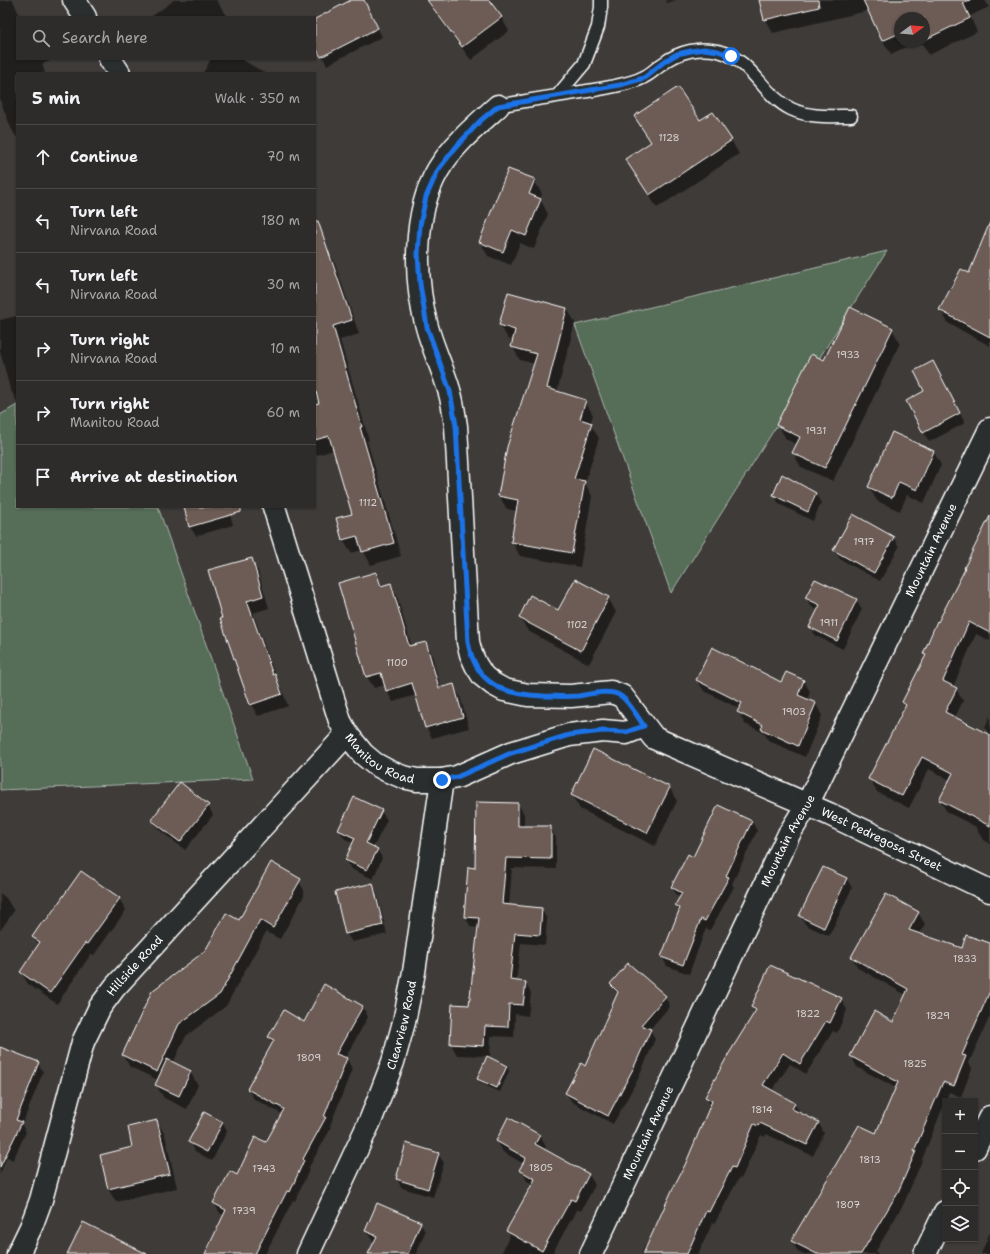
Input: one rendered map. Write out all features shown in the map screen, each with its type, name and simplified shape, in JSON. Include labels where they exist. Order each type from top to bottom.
[{"type":"street","points":[[74,0],[84,16]]},
{"type":"street","points":[[111,60],[118,72]]},
{"type":"street","name":"West Pedregosa Street","points":[[498,106],[480,121],[456,147],[438,170],[426,197],[422,213],[418,254],[420,284],[427,327],[450,391],[456,426],[468,642],[470,654],[476,665],[483,676],[504,690],[528,695],[571,696],[611,692],[622,696],[654,738],[807,805],[990,891]]},
{"type":"street","name":"Mountain Avenue","points":[[591,1254],[788,834],[807,805],[990,429]]},
{"type":"street","name":"Manitou Road","points":[[274,508],[340,720],[347,734],[363,754],[375,764],[388,771],[417,780],[442,780],[457,777],[511,753],[569,735],[603,731],[626,732],[644,726]]},
{"type":"street","name":"Hillside Road","points":[[18,1254],[31,1227],[41,1200],[83,1042],[100,1008],[115,987],[347,734]]},
{"type":"street","name":"Clearview Road","points":[[308,1254],[372,1119],[393,1062],[404,1022],[414,972],[442,780]]},
{"type":"street","points":[[978,1142],[990,1117]]},
{"type":"street","points":[[925,1254],[942,1218]]},
{"type":"lane","points":[[557,96],[584,64],[598,27],[601,0]]},
{"type":"lane","points":[[498,106],[620,85],[644,78],[665,61],[677,54],[704,49],[718,51],[743,63],[779,101],[791,109],[813,116],[851,116]]},
{"type":"green space","points":[[887,251],[671,593],[575,325]]},
{"type":"green space","points":[[16,406],[16,508],[158,508],[253,779],[0,790],[0,415]]},
{"type":"building","points":[[351,0],[364,0],[378,28],[321,57],[316,48],[316,18]]},
{"type":"building","points":[[427,0],[489,0],[502,17],[462,47]]},
{"type":"building","points":[[759,0],[818,0],[819,7],[764,20]]},
{"type":"building","points":[[863,0],[970,0],[963,3],[970,18],[930,37],[930,12],[894,12],[894,36],[882,41]]},
{"type":"building","points":[[678,87],[700,120],[713,112],[732,140],[649,195],[625,159],[651,142],[634,116]]},
{"type":"building","points":[[508,169],[535,179],[529,194],[541,199],[526,236],[512,230],[503,252],[479,242]]},
{"type":"building","points":[[316,221],[318,221],[352,320],[333,326],[362,427],[360,427],[394,543],[362,552],[357,536],[342,540],[336,518],[352,514],[329,436],[316,440],[316,404],[319,403],[316,392]]},
{"type":"building","points":[[990,222],[990,337],[939,310],[961,269],[969,273]]},
{"type":"building","points":[[508,292],[567,308],[547,388],[586,400],[580,419],[592,423],[574,479],[585,481],[572,553],[511,542],[518,500],[498,496],[507,447],[537,354],[511,347],[515,330],[499,325]]},
{"type":"building","points":[[850,307],[893,328],[825,468],[792,453],[800,437],[776,425],[811,354],[824,360]]},
{"type":"building","points":[[933,361],[960,413],[923,433],[906,401],[924,391],[914,371]]},
{"type":"building","points":[[892,432],[934,451],[917,490],[899,482],[892,498],[868,487]]},
{"type":"building","points":[[782,474],[816,493],[808,512],[773,495]]},
{"type":"building","points":[[184,508],[241,508],[241,512],[189,527]]},
{"type":"building","points":[[853,514],[894,537],[874,573],[833,550]]},
{"type":"building","points":[[990,516],[990,633],[969,622],[943,681],[957,688],[945,712],[990,735],[990,826],[939,800],[953,773],[922,757],[902,796],[868,779],[906,705],[902,702],[926,655],[923,654],[937,621],[938,622],[965,569],[964,568]]},
{"type":"building","points":[[252,558],[263,596],[247,601],[273,675],[275,674],[282,694],[250,705],[220,618],[222,618],[208,570]]},
{"type":"building","points":[[376,572],[381,586],[391,583],[409,646],[426,642],[439,688],[454,684],[463,717],[425,728],[412,683],[386,691],[381,673],[366,677],[338,583]]},
{"type":"building","points":[[575,579],[609,597],[581,651],[519,618],[530,595],[558,610]]},
{"type":"building","points":[[815,579],[857,599],[837,641],[809,627],[820,605],[805,598]]},
{"type":"building","points":[[712,647],[781,682],[786,672],[804,680],[798,695],[816,703],[798,746],[761,729],[763,725],[737,712],[742,703],[696,680]]},
{"type":"building","points":[[593,749],[670,787],[647,833],[571,795]]},
{"type":"building","points":[[180,782],[209,805],[180,842],[151,820]]},
{"type":"building","points":[[354,797],[382,810],[366,843],[378,849],[367,870],[345,860],[355,838],[338,830]]},
{"type":"building","points":[[476,802],[518,803],[518,826],[551,826],[551,859],[506,858],[502,904],[542,908],[540,935],[515,933],[510,980],[526,982],[523,1005],[509,1004],[508,1027],[485,1026],[484,1046],[450,1044],[452,1004],[469,1005],[479,918],[464,917],[468,867],[475,868]]},
{"type":"building","points":[[718,805],[752,821],[726,876],[729,877],[705,921],[701,919],[683,965],[661,957],[680,908],[675,905],[682,893],[671,887],[688,854],[693,857]]},
{"type":"building","points":[[271,862],[301,879],[273,928],[260,920],[220,994],[179,1024],[157,1072],[122,1055],[152,991],[205,951],[226,913],[239,920]]},
{"type":"building","points":[[823,867],[847,878],[824,928],[799,916]]},
{"type":"building","points":[[81,871],[120,898],[87,944],[85,943],[50,993],[20,972],[40,942],[32,937],[43,921],[45,922]]},
{"type":"building","points":[[373,883],[383,925],[345,934],[335,892]]},
{"type":"building","points":[[886,894],[919,912],[909,930],[962,948],[966,935],[990,943],[990,991],[962,1055],[966,1056],[954,1086],[943,1082],[898,1192],[861,1254],[817,1254],[791,1241],[859,1125],[876,1133],[898,1082],[850,1056],[874,1011],[893,1022],[908,989],[851,957]]},
{"type":"building","points":[[628,963],[666,996],[641,1025],[651,1029],[634,1067],[608,1116],[565,1093],[581,1063],[585,1066],[618,992],[610,984]]},
{"type":"building","points":[[770,965],[842,998],[830,1023],[826,1021],[800,1064],[783,1053],[763,1085],[795,1103],[792,1109],[819,1122],[807,1145],[760,1123],[758,1126],[754,1124],[735,1168],[732,1167],[709,1212],[706,1211],[687,1254],[643,1254],[685,1165],[712,1101],[705,1097],[728,1055],[756,1010],[751,1007]]},
{"type":"building","points":[[324,984],[363,1006],[336,1054],[347,1058],[324,1117],[326,1117],[303,1159],[304,1160],[290,1192],[287,1191],[255,1254],[205,1254],[226,1210],[213,1203],[230,1171],[237,1175],[255,1137],[266,1142],[284,1109],[247,1089],[274,1040],[268,1037],[284,1010],[304,1022]]},
{"type":"building","points":[[0,1047],[39,1062],[16,1120],[22,1122],[0,1167]]},
{"type":"building","points":[[487,1056],[507,1066],[497,1088],[477,1079]]},
{"type":"building","points":[[167,1059],[191,1071],[179,1096],[155,1085]]},
{"type":"building","points":[[204,1112],[223,1122],[207,1152],[188,1142]]},
{"type":"building","points":[[508,1117],[540,1135],[535,1144],[589,1174],[575,1201],[571,1199],[542,1251],[506,1231],[535,1179],[519,1170],[526,1158],[496,1141]]},
{"type":"building","points":[[157,1120],[170,1174],[108,1189],[100,1155],[132,1147],[128,1127]]},
{"type":"building","points":[[406,1143],[439,1153],[428,1189],[396,1179]]},
{"type":"building","points":[[377,1203],[421,1222],[408,1254],[368,1254],[377,1236],[365,1231]]},
{"type":"building","points":[[83,1222],[147,1254],[67,1254]]},
{"type":"route","points":[[442,780],[457,777],[511,753],[569,735],[603,731],[626,732],[644,726],[622,696],[611,692],[571,696],[528,695],[504,690],[483,676],[470,654],[468,642],[456,426],[450,391],[427,327],[420,284],[418,254],[420,225],[426,197],[438,170],[456,147],[480,121],[498,106],[620,85],[644,78],[665,61],[677,54],[704,49],[718,51],[731,56]]}]
